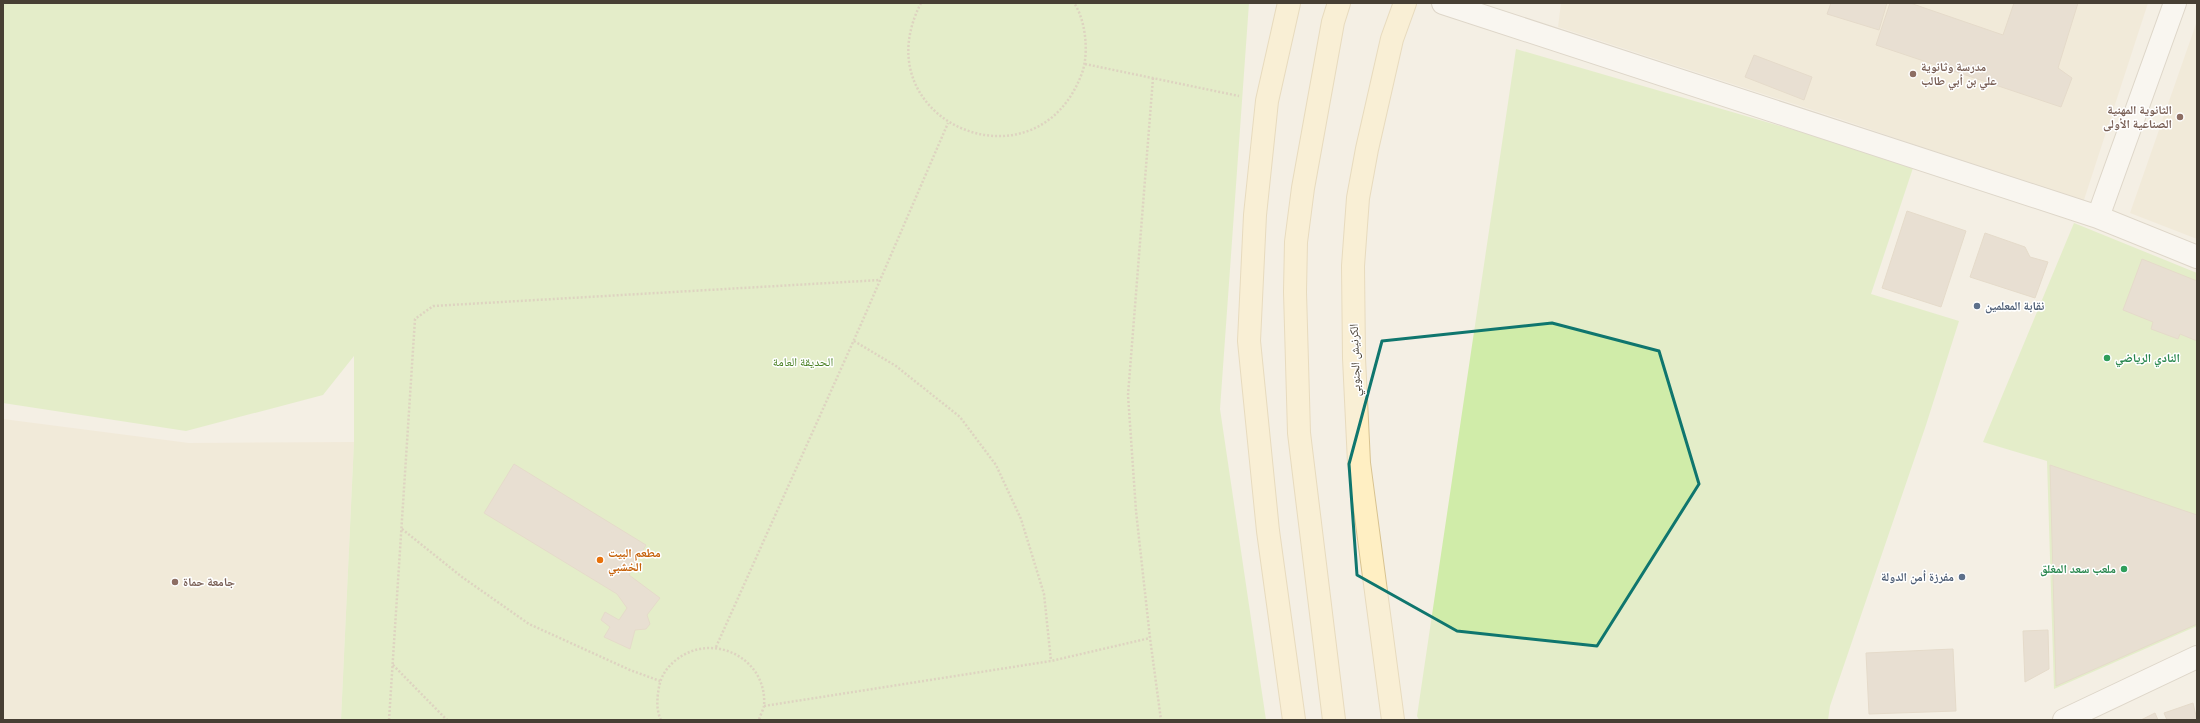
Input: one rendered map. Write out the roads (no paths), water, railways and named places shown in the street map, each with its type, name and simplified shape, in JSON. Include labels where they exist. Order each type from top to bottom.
[{"type":"main road","points":[[1289,3],[1268,101],[1255,215],[1249,341],[1268,531],[1294,720]]},
{"type":"main road","points":[[1334,720],[1299,433],[1294,292],[1296,242],[1308,151],[1333,22],[1339,3]]},
{"type":"main road","name":"الكرنيش الجنوبي","points":[[1393,720],[1359,463],[1354,358],[1353,266],[1358,198],[1367,149],[1392,39],[1405,3]]},
{"type":"street","points":[[1443,3],[2098,217],[2197,257]]},
{"type":"street","points":[[2098,217],[2175,3]]},
{"type":"street","points":[[2064,720],[2197,657]]},
{"type":"place","name":"مدرسة وثانوية علي بن أبي طالب","points":[[1913,74]]},
{"type":"place","name":"الثانوية المهنية الصناعية الأولى","points":[[2180,117]]},
{"type":"place","name":"نقابة المعلمين","points":[[1977,306]]},
{"type":"place","name":"النادي الرياضي","points":[[2107,358]]},
{"type":"place","name":"مطعم البيت الخشبي","points":[[600,560]]},
{"type":"place","name":"ملعب سعد المغلق","points":[[2124,569]]},
{"type":"place","name":"مفرزة أمن الدولة","points":[[1962,577]]},
{"type":"place","name":"جامعة حماة","points":[[175,582]]},
{"type":"park label","name":"الحديقة العامة","points":[[803,362]]}]
